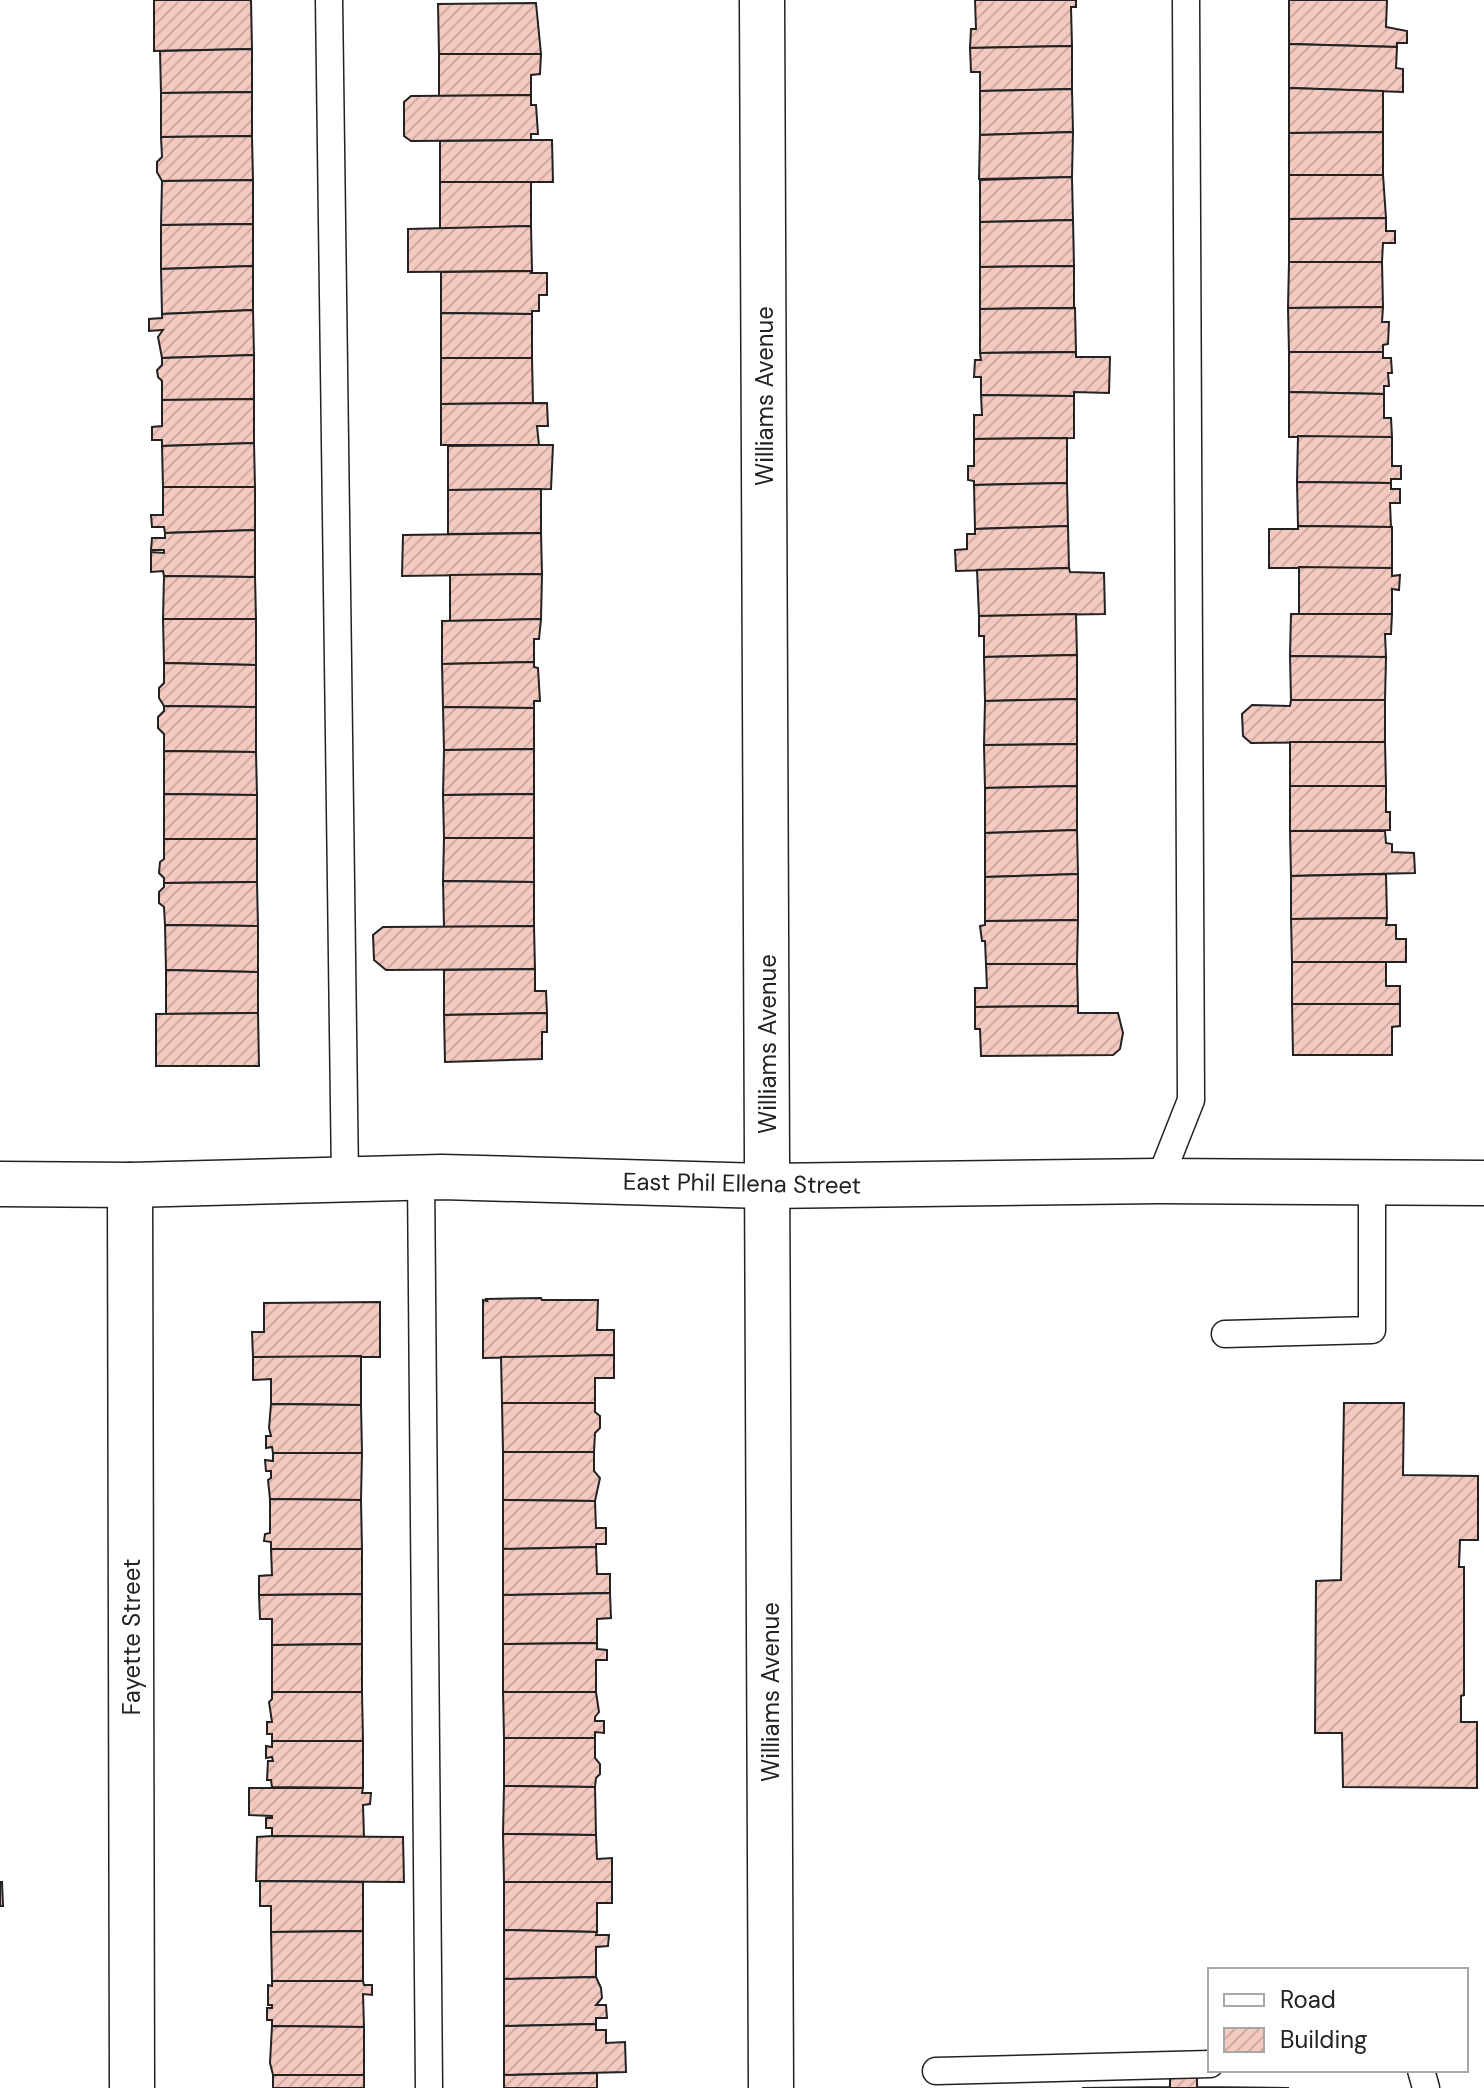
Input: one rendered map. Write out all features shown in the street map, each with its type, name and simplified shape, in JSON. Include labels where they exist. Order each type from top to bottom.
[{"type":"street","name":"Williams Avenue","points":[[762,0],[771,2088]]},
{"type":"street","name":"East Phil Ellena Street","points":[[0,1184],[130,1185],[421,1177],[767,1186],[1159,1181],[1484,1183]]},
{"type":"street","name":"Fayette Street","points":[[130,1185],[132,2088]]},
{"type":"lane","points":[[329,0],[345,1178]]},
{"type":"lane","points":[[1159,1181],[1191,1100],[1186,0]]},
{"type":"lane","points":[[421,1177],[429,2088]]},
{"type":"lane","points":[[1225,1334],[1372,1330],[1372,1184]]},
{"type":"lane","points":[[936,2071],[1208,2064]]},
{"type":"building","points":[[154,0],[251,0],[252,49],[154,51]]},
{"type":"building","points":[[975,0],[1076,0],[1076,7],[1071,7],[1072,46],[970,48],[971,29],[976,29]]},
{"type":"building","points":[[1289,0],[1387,0],[1386,27],[1407,31],[1407,43],[1397,43],[1397,47],[1289,44]]},
{"type":"building","points":[[536,3],[541,54],[439,54],[438,4]]},
{"type":"building","points":[[1289,44],[1397,47],[1396,68],[1403,69],[1403,92],[1289,88]]},
{"type":"building","points":[[1072,46],[1072,89],[980,91],[980,72],[971,72],[970,48]]},
{"type":"building","points":[[252,49],[252,92],[161,93],[160,51]]},
{"type":"building","points":[[439,54],[541,54],[540,74],[531,75],[531,95],[439,96]]},
{"type":"building","points":[[1289,88],[1383,91],[1383,132],[1289,133]]},
{"type":"building","points":[[1072,89],[1073,132],[980,135],[980,91]]},
{"type":"building","points":[[252,92],[252,136],[161,137],[161,93]]},
{"type":"building","points":[[531,95],[531,105],[536,105],[538,134],[531,134],[531,140],[411,141],[404,136],[404,102],[411,96]]},
{"type":"building","points":[[1073,132],[1072,177],[979,179],[980,135]]},
{"type":"building","points":[[1383,132],[1383,175],[1289,175],[1289,133]]},
{"type":"building","points":[[252,136],[253,180],[162,181],[157,172],[157,162],[162,157],[161,137]]},
{"type":"building","points":[[552,140],[553,182],[440,182],[440,141]]},
{"type":"building","points":[[1289,175],[1383,175],[1386,218],[1289,219]]},
{"type":"building","points":[[1072,177],[1073,220],[980,222],[980,180]]},
{"type":"building","points":[[253,180],[253,224],[161,225],[162,181]]},
{"type":"building","points":[[440,182],[531,182],[531,226],[440,229]]},
{"type":"building","points":[[1386,218],[1386,231],[1395,231],[1395,243],[1383,243],[1382,262],[1289,262],[1289,219]]},
{"type":"building","points":[[1073,220],[1074,266],[980,267],[980,222]]},
{"type":"building","points":[[253,224],[253,266],[161,269],[161,225]]},
{"type":"building","points":[[531,226],[532,271],[408,272],[408,229]]},
{"type":"building","points":[[1289,262],[1382,262],[1383,307],[1288,308]]},
{"type":"building","points":[[253,266],[253,310],[162,314],[161,269]]},
{"type":"building","points":[[1074,266],[1074,308],[980,309],[980,267]]},
{"type":"building","points":[[441,272],[547,273],[547,295],[539,295],[539,311],[532,311],[532,314],[441,313]]},
{"type":"building","points":[[1383,307],[1382,322],[1389,322],[1388,344],[1383,345],[1383,352],[1289,352],[1288,308]]},
{"type":"building","points":[[1075,308],[1076,352],[980,353],[980,309]]},
{"type":"building","points":[[253,310],[254,355],[162,358],[158,337],[163,330],[149,331],[149,319],[162,318],[162,314]]},
{"type":"building","points":[[441,313],[532,314],[532,358],[441,358]]},
{"type":"building","points":[[1076,352],[1076,357],[1110,357],[1109,393],[1074,392],[1074,396],[981,395],[981,377],[974,377],[975,360],[981,360],[980,353]]},
{"type":"building","points":[[1289,352],[1383,352],[1383,358],[1391,358],[1389,386],[1384,386],[1384,394],[1289,392]]},
{"type":"building","points":[[254,355],[254,399],[162,400],[162,381],[157,370],[162,365],[162,358]]},
{"type":"building","points":[[441,358],[532,358],[533,403],[441,404]]},
{"type":"building","points":[[1289,392],[1384,394],[1384,418],[1391,418],[1392,437],[1289,437]]},
{"type":"building","points":[[981,395],[1074,396],[1074,438],[974,439],[974,415],[982,415]]},
{"type":"building","points":[[254,399],[254,443],[162,446],[162,440],[152,440],[152,427],[162,426],[162,400]]},
{"type":"building","points":[[547,403],[548,426],[537,426],[539,445],[441,445],[441,404]]},
{"type":"building","points":[[1298,436],[1392,437],[1392,466],[1401,466],[1401,479],[1391,479],[1391,483],[1297,482]]},
{"type":"building","points":[[1067,438],[1067,483],[974,485],[974,481],[968,480],[968,466],[974,466],[974,439]]},
{"type":"building","points":[[254,443],[255,487],[163,487],[162,446]]},
{"type":"building","points":[[553,445],[551,489],[448,490],[448,446]]},
{"type":"building","points":[[1297,482],[1391,483],[1391,489],[1400,489],[1400,503],[1390,503],[1391,527],[1298,526]]},
{"type":"building","points":[[1067,483],[1068,526],[975,529],[974,485]]},
{"type":"building","points":[[163,487],[255,487],[255,530],[165,533],[164,527],[152,527],[151,515],[163,515]]},
{"type":"building","points":[[541,489],[541,533],[448,534],[448,490]]},
{"type":"building","points":[[1068,526],[1069,568],[956,571],[955,550],[967,549],[967,534],[975,534],[975,529]]},
{"type":"building","points":[[1298,526],[1392,527],[1392,568],[1269,568],[1269,529],[1298,529]]},
{"type":"building","points":[[255,530],[255,577],[164,576],[163,571],[151,572],[151,552],[164,553],[164,550],[151,550],[152,538],[165,538],[165,533]]},
{"type":"building","points":[[541,533],[542,574],[402,576],[403,535]]},
{"type":"building","points":[[1299,567],[1392,568],[1392,576],[1400,575],[1399,590],[1392,589],[1392,614],[1299,614]]},
{"type":"building","points":[[1069,568],[1070,572],[1104,573],[1105,614],[979,616],[977,570]]},
{"type":"building","points":[[542,574],[541,619],[450,621],[450,575]]},
{"type":"building","points":[[164,576],[255,577],[256,619],[163,619]]},
{"type":"building","points":[[1076,614],[1077,655],[984,657],[984,636],[979,636],[979,616]]},
{"type":"building","points":[[1291,614],[1392,614],[1391,634],[1385,634],[1386,657],[1290,656]]},
{"type":"building","points":[[163,619],[256,619],[256,665],[164,663]]},
{"type":"building","points":[[541,619],[539,639],[534,639],[534,662],[442,664],[442,621]]},
{"type":"building","points":[[1077,655],[1077,699],[985,701],[984,657]]},
{"type":"building","points":[[1290,656],[1386,657],[1385,700],[1291,700]]},
{"type":"building","points":[[534,662],[534,667],[538,668],[540,701],[534,701],[534,708],[443,707],[442,664]]},
{"type":"building","points":[[164,663],[256,665],[256,707],[164,706],[159,698],[159,688],[164,683]]},
{"type":"building","points":[[1077,699],[1077,744],[984,745],[985,701]]},
{"type":"building","points":[[1291,700],[1385,700],[1385,742],[1251,743],[1243,736],[1242,714],[1252,705],[1290,706]]},
{"type":"building","points":[[164,706],[256,707],[256,752],[164,751],[164,734],[158,728],[158,717]]},
{"type":"building","points":[[443,707],[534,708],[534,749],[444,750]]},
{"type":"building","points":[[1290,742],[1385,742],[1386,786],[1290,786]]},
{"type":"building","points":[[1077,744],[1077,786],[985,788],[984,745]]},
{"type":"building","points":[[534,749],[534,794],[443,795],[444,750]]},
{"type":"building","points":[[164,751],[256,752],[257,795],[164,794]]},
{"type":"building","points":[[1077,786],[1077,830],[985,833],[985,788]]},
{"type":"building","points":[[1290,786],[1386,786],[1390,830],[1290,831]]},
{"type":"building","points":[[164,794],[257,795],[257,839],[164,839]]},
{"type":"building","points":[[534,794],[534,838],[444,838],[443,795]]},
{"type":"building","points":[[1077,830],[1078,874],[985,877],[985,833]]},
{"type":"building","points":[[1290,831],[1385,831],[1386,843],[1392,844],[1392,852],[1414,853],[1415,873],[1291,876]]},
{"type":"building","points":[[444,838],[534,838],[534,882],[443,881]]},
{"type":"building","points":[[164,839],[257,839],[257,882],[164,883],[159,873],[160,862],[164,859]]},
{"type":"building","points":[[1078,874],[1078,920],[985,921],[985,877]]},
{"type":"building","points":[[1386,874],[1387,918],[1291,919],[1291,876]]},
{"type":"building","points":[[443,881],[534,882],[534,926],[444,927]]},
{"type":"building","points":[[257,882],[258,926],[165,925],[164,907],[159,903],[159,892],[164,883]]},
{"type":"building","points":[[1387,918],[1386,925],[1396,925],[1396,939],[1406,939],[1406,962],[1292,962],[1291,919]]},
{"type":"building","points":[[1078,920],[1077,964],[986,964],[985,941],[982,941],[980,926],[985,925],[985,921]]},
{"type":"building","points":[[165,925],[258,926],[258,972],[166,970]]},
{"type":"building","points":[[534,926],[535,969],[386,970],[374,960],[373,935],[383,927]]},
{"type":"building","points":[[1292,962],[1386,962],[1386,986],[1400,986],[1400,1004],[1292,1004]]},
{"type":"building","points":[[986,964],[1077,964],[1078,1006],[975,1007],[975,988],[987,988]]},
{"type":"building","points":[[535,969],[535,991],[546,991],[547,1013],[444,1015],[444,970]]},
{"type":"building","points":[[166,970],[258,972],[258,1013],[166,1014]]},
{"type":"building","points":[[1292,1004],[1400,1004],[1400,1026],[1392,1027],[1392,1055],[1293,1055]]},
{"type":"building","points":[[1078,1006],[1078,1013],[1118,1013],[1123,1033],[1120,1049],[1113,1055],[981,1056],[980,1029],[975,1029],[975,1007]]},
{"type":"building","points":[[258,1013],[259,1066],[156,1066],[156,1014]]},
{"type":"building","points":[[547,1013],[547,1032],[542,1032],[542,1059],[445,1062],[444,1015]]},
{"type":"building","points":[[483,1300],[598,1300],[597,1330],[614,1330],[614,1355],[483,1358]]},
{"type":"building","points":[[380,1302],[380,1357],[253,1357],[252,1332],[264,1332],[264,1303]]},
{"type":"building","points":[[614,1355],[614,1378],[595,1378],[595,1403],[502,1403],[501,1357]]},
{"type":"building","points":[[361,1356],[361,1405],[271,1404],[271,1379],[253,1380],[253,1357]]},
{"type":"building","points":[[502,1403],[595,1403],[600,1428],[595,1433],[594,1452],[503,1452]]},
{"type":"building","points":[[1344,1403],[1404,1403],[1403,1475],[1478,1476],[1478,1540],[1460,1540],[1459,1567],[1464,1567],[1464,1695],[1461,1696],[1461,1722],[1477,1722],[1477,1788],[1343,1787],[1342,1733],[1315,1733],[1316,1581],[1341,1580]]},
{"type":"building","points":[[271,1404],[361,1405],[362,1453],[273,1453],[272,1447],[266,1448],[266,1436],[271,1436]]},
{"type":"building","points":[[503,1452],[594,1452],[594,1471],[600,1478],[595,1501],[503,1500]]},
{"type":"building","points":[[273,1453],[362,1453],[361,1500],[270,1499],[268,1480],[271,1471],[266,1471],[265,1460],[273,1461]]},
{"type":"building","points":[[270,1499],[361,1500],[362,1549],[271,1549],[271,1542],[264,1541],[265,1534],[270,1533]]},
{"type":"building","points":[[503,1500],[595,1501],[596,1528],[606,1528],[606,1544],[596,1544],[596,1547],[503,1549]]},
{"type":"building","points":[[596,1547],[597,1574],[610,1574],[610,1593],[503,1595],[503,1549]]},
{"type":"building","points":[[271,1549],[362,1549],[362,1594],[259,1595],[259,1576],[272,1575]]},
{"type":"building","points":[[610,1593],[611,1618],[597,1619],[597,1643],[503,1644],[503,1595]]},
{"type":"building","points":[[362,1594],[362,1644],[272,1645],[272,1619],[260,1619],[259,1595]]},
{"type":"building","points":[[597,1643],[597,1649],[607,1650],[607,1660],[596,1660],[596,1692],[503,1692],[503,1644]]},
{"type":"building","points":[[362,1644],[362,1692],[272,1692],[272,1645]]},
{"type":"building","points":[[272,1692],[362,1692],[363,1741],[272,1741],[272,1734],[267,1734],[267,1722],[272,1722],[269,1702]]},
{"type":"building","points":[[503,1692],[596,1692],[599,1712],[595,1721],[604,1721],[604,1733],[595,1732],[595,1738],[504,1738]]},
{"type":"building","points":[[504,1738],[595,1738],[595,1758],[600,1764],[600,1774],[595,1787],[504,1786]]},
{"type":"building","points":[[272,1741],[363,1741],[363,1788],[272,1787],[271,1780],[267,1780],[268,1761],[273,1761],[272,1757],[266,1758],[266,1746],[272,1747]]},
{"type":"building","points":[[504,1786],[595,1787],[596,1835],[503,1834]]},
{"type":"building","points":[[249,1788],[363,1788],[362,1793],[371,1793],[370,1804],[363,1805],[364,1837],[272,1836],[272,1828],[266,1828],[266,1818],[272,1816],[249,1815]]},
{"type":"building","points":[[503,1834],[596,1835],[597,1859],[612,1858],[612,1882],[504,1882]]},
{"type":"building","points":[[257,1837],[403,1837],[404,1882],[256,1881]]},
{"type":"building","points":[[260,1881],[363,1882],[363,1931],[271,1932],[271,1906],[260,1906]]},
{"type":"building","points":[[2,1882],[3,1906],[0,1906]]},
{"type":"building","points":[[504,1882],[612,1882],[612,1903],[597,1903],[597,1932],[504,1930]]},
{"type":"building","points":[[504,1930],[597,1932],[596,1935],[609,1935],[608,1946],[596,1947],[596,1977],[504,1979]]},
{"type":"building","points":[[363,1931],[363,1981],[272,1981],[271,1932]]},
{"type":"building","points":[[596,1977],[602,1998],[596,2005],[606,2005],[607,2018],[596,2018],[596,2024],[504,2026],[504,1979]]},
{"type":"building","points":[[272,1981],[363,1981],[364,1985],[372,1985],[372,1995],[363,1994],[364,2027],[272,2026],[272,2020],[267,2020],[267,2008],[272,2008],[268,2005],[268,1985],[272,1986]]},
{"type":"building","points":[[596,2024],[596,2030],[606,2030],[606,2043],[625,2042],[626,2072],[504,2075],[504,2026]]},
{"type":"building","points":[[272,2026],[364,2027],[364,2075],[273,2075],[270,2063]]},
{"type":"building","points":[[597,2073],[597,2088],[504,2088],[504,2075]]},
{"type":"building","points":[[273,2075],[364,2075],[364,2088],[273,2088]]},
{"type":"building","points":[[1170,2076],[1197,2076],[1197,2087],[1289,2088],[1082,2088],[1170,2087]]}]
